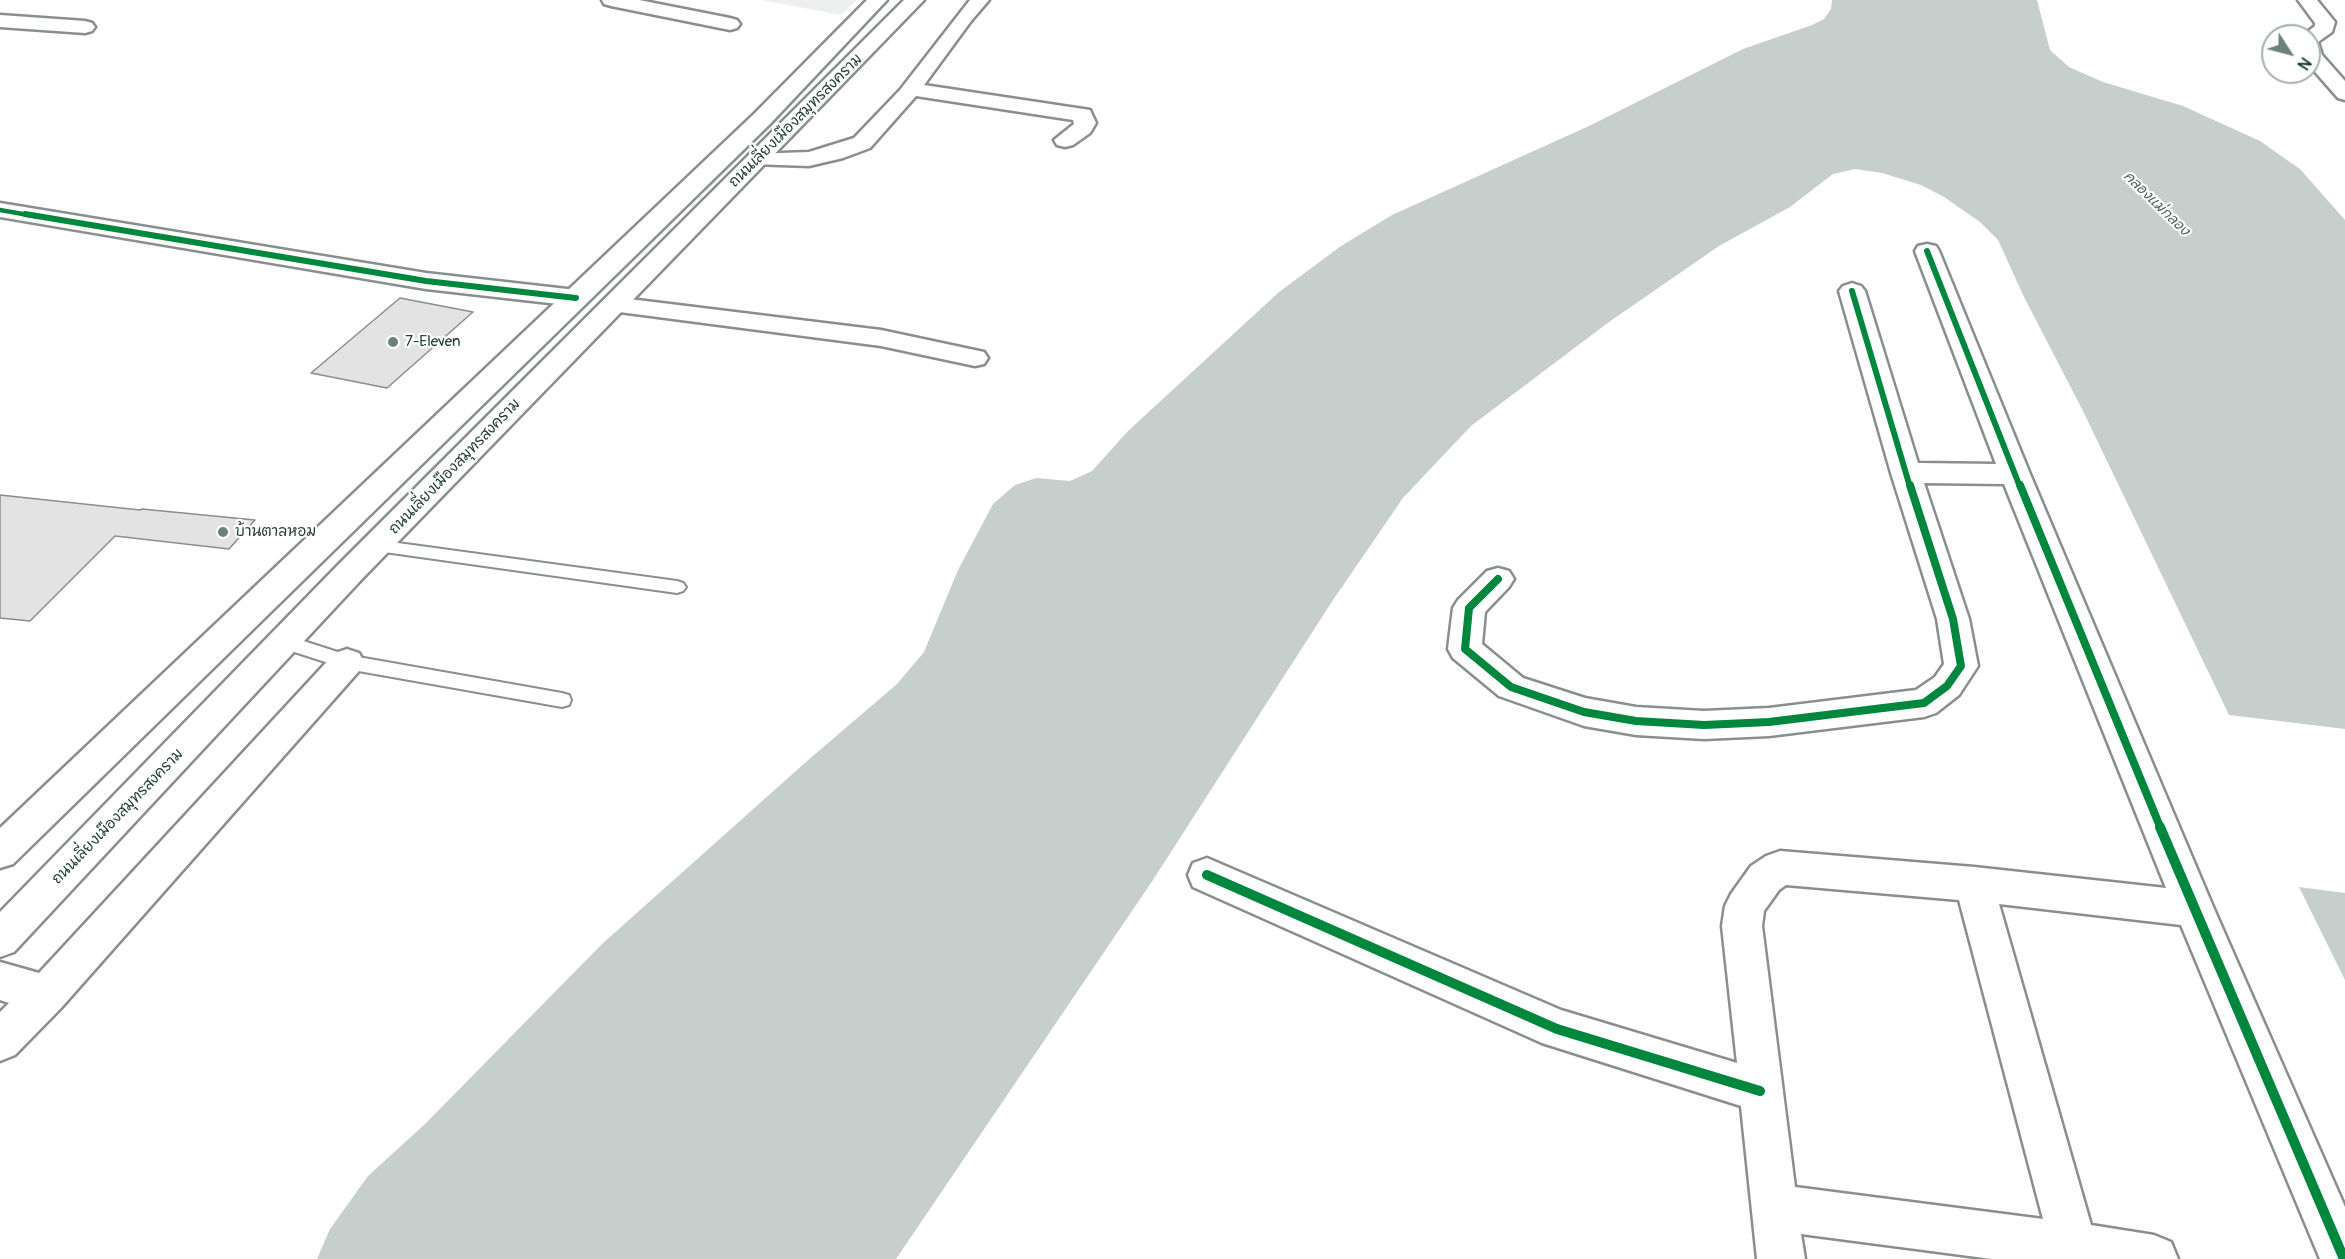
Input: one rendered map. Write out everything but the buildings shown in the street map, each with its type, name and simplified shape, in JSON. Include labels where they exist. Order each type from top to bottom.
[{"type":"street","points":[[611,0],[730,24]]},
{"type":"street","name":"ถนนเลี่ยงเมืองสมุทรสงคราม","points":[[0,852],[762,119],[878,0]]},
{"type":"street","name":"ถนนเลี่ยงเมืองสมุทรสงคราม","points":[[0,939],[350,572],[915,0]]},
{"type":"street","points":[[760,159],[802,159],[835,153],[862,143],[910,89],[964,17],[980,0]]},
{"type":"street","points":[[2307,0],[2325,22],[2325,28],[2321,31]]},
{"type":"street","points":[[0,21],[85,27]]},
{"type":"street","points":[[2321,66],[2345,94]]},
{"type":"street","points":[[910,89],[1082,115],[1085,123],[1082,128],[1065,140]]},
{"type":"street","points":[[0,210],[426,281],[576,298]]},
{"type":"street","points":[[1927,251],[2015,474],[2194,909],[2344,1259]]},
{"type":"street","points":[[1498,579],[1469,608],[1465,649],[1512,687],[1584,712],[1636,721],[1704,725],[1768,722],[1924,703],[1947,686],[1961,666],[1953,619],[1906,473],[1852,291]]},
{"type":"street","points":[[613,305],[881,338],[975,358]]},
{"type":"street","points":[[1906,473],[2015,474]]},
{"type":"street","points":[[294,568],[296,578],[302,584],[314,586],[326,584],[350,572]]},
{"type":"street","points":[[228,632],[252,617],[267,613],[283,614],[290,621],[285,642]]},
{"type":"street","points":[[0,1041],[46,994],[347,662]]},
{"type":"street","points":[[1781,1259],[1742,926],[1745,906],[1765,878],[1780,868],[1974,884],[2194,909]]},
{"type":"street","points":[[1206,875],[1557,1029],[1760,1091]]},
{"type":"street","points":[[1974,884],[2075,1252]]},
{"type":"street","points":[[0,981],[46,994]]},
{"type":"street","points":[[1776,1208],[2075,1252],[2154,1259]]},
{"type":"lane","points":[[376,546],[677,587]]},
{"type":"lane","points":[[285,642],[347,662],[562,700]]},
{"type":"shaded area","points":[[761,0],[857,0],[841,15]]},
{"type":"water","name":"คลองแม่กลอง","points":[[1832,0],[2037,0],[2050,50],[2069,67],[2103,82],[2183,106],[2260,141],[2300,169],[2345,220],[2345,729],[2229,715],[1998,240],[1980,222],[1944,197],[1921,185],[1882,173],[1855,169],[1833,174],[1790,207],[1719,246],[1609,322],[1471,426],[1403,498],[1331,603],[1153,880],[896,1259],[317,1259],[330,1229],[368,1176],[425,1124],[602,944],[897,684],[924,652],[958,570],[993,504],[1015,485],[1036,478],[1070,481],[1092,471],[1128,431],[1279,292],[1341,246],[1392,215],[1589,126],[1743,49],[1812,25],[1824,19],[1831,9]]},
{"type":"water","points":[[2299,887],[2345,893],[2345,980]]},
{"type":"cycle path","points":[[0,210],[426,281],[576,298]]},
{"type":"cycle path","points":[[1927,251],[2015,474],[2194,909],[2344,1259]]},
{"type":"cycle path","points":[[1498,579],[1469,608],[1465,649],[1511,687],[1584,712],[1636,721],[1704,725],[1769,722],[1924,703],[1947,686],[1961,666],[1953,619],[1906,473],[1852,291]]},
{"type":"cycle path","points":[[1207,875],[1557,1029],[1760,1091]]},
{"type":"place","name":"7-Eleven","points":[[393,342]]},
{"type":"place","name":"บ้านตาลหอม","points":[[223,532]]}]
